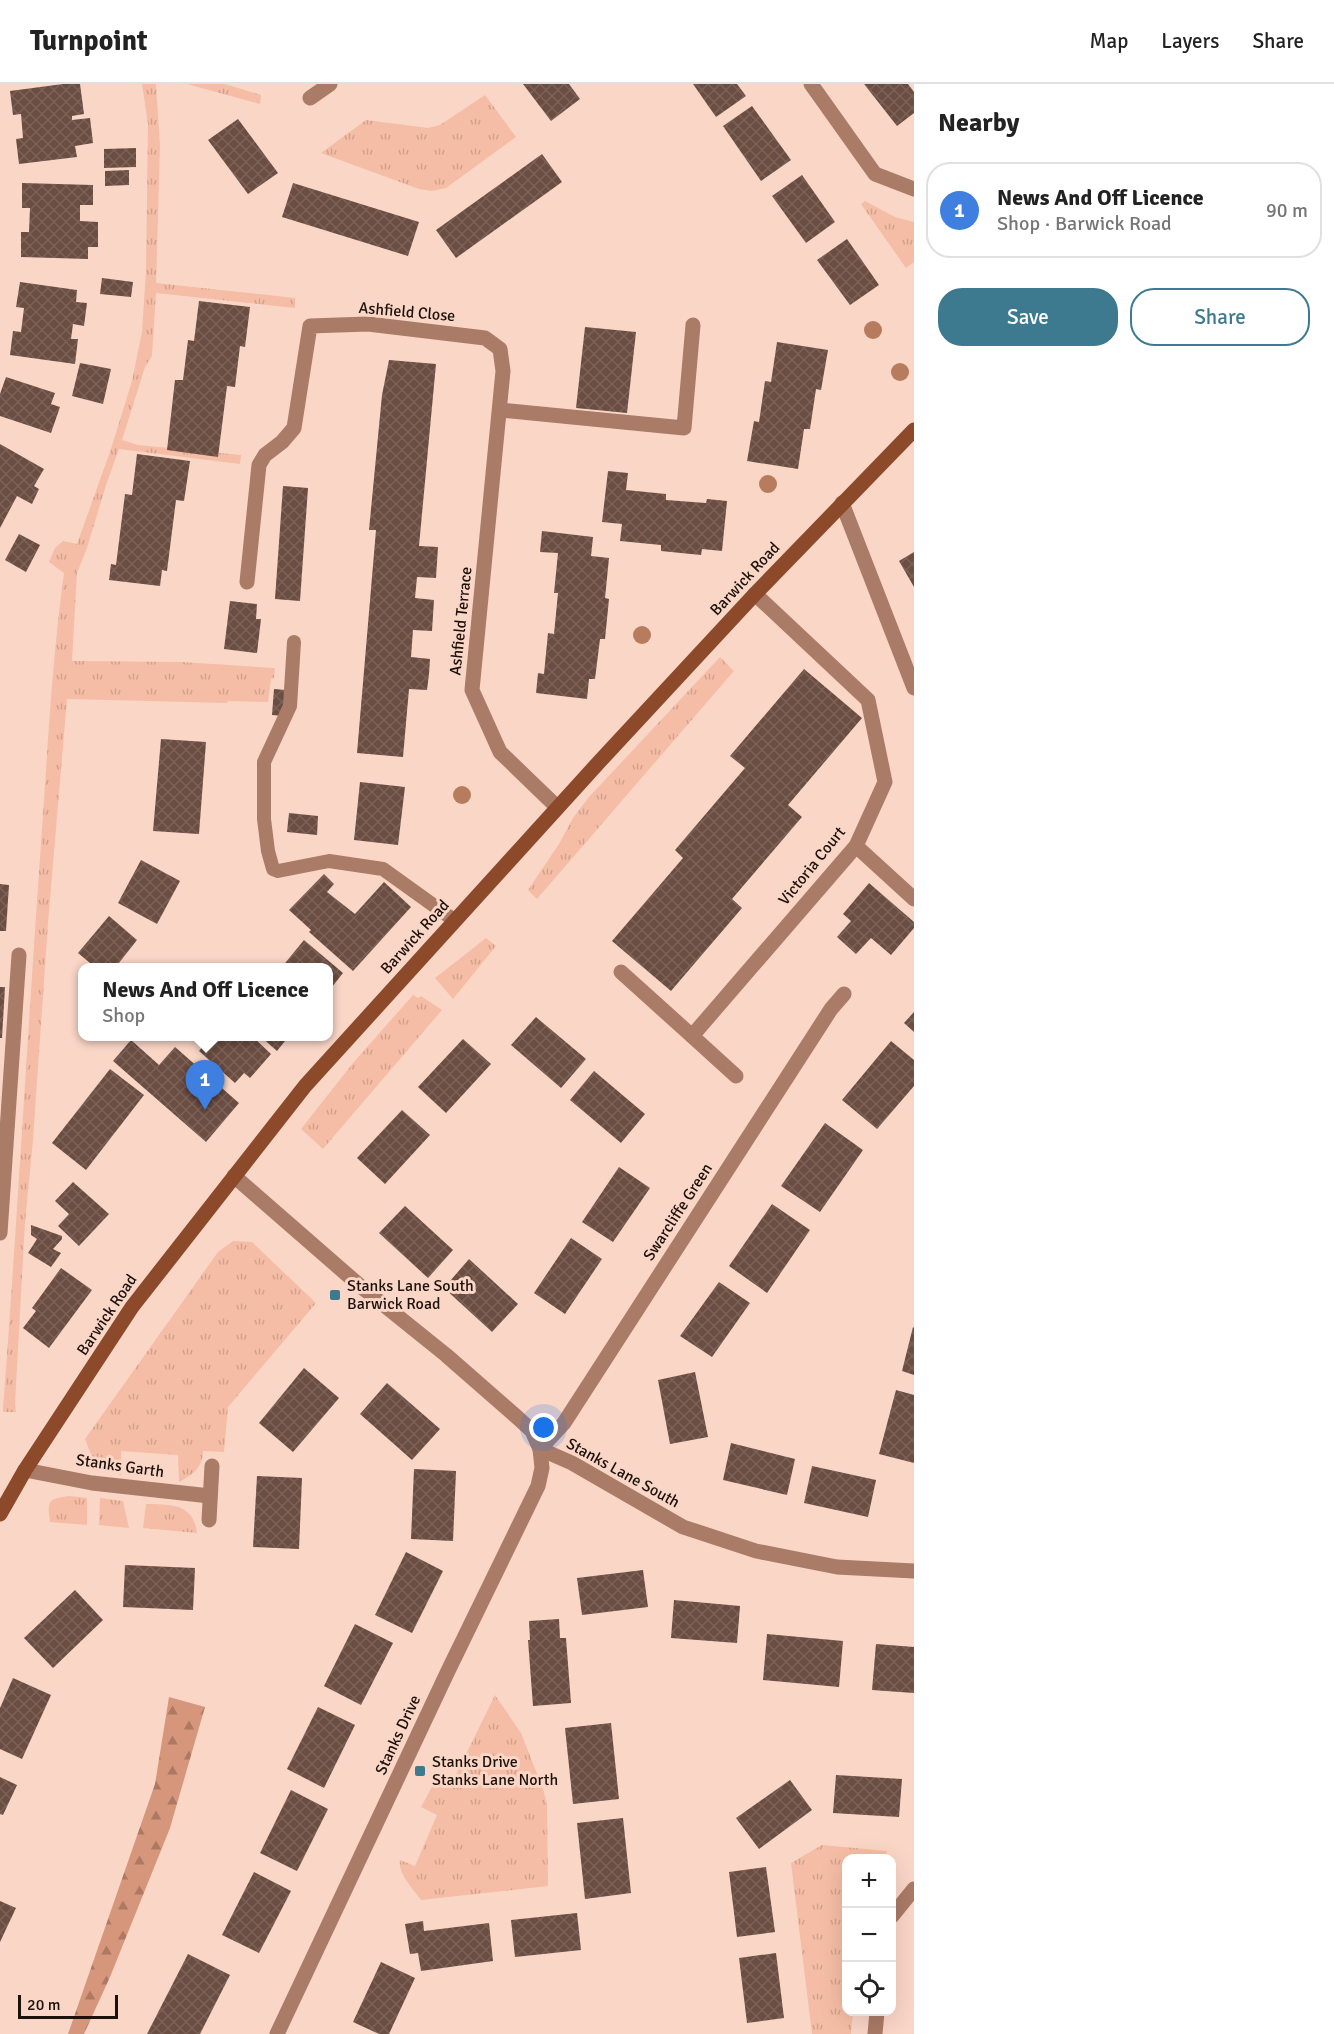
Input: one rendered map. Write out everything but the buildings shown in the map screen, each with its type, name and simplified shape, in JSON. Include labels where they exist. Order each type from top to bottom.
[{"type":"street","points":[[310,98],[330,84]]},
{"type":"street","points":[[811,84],[875,174],[914,189]]},
{"type":"street","name":"Ashfield Close","points":[[247,582],[246,551],[259,465],[265,455],[282,442],[294,428],[310,326],[368,324],[485,338]]},
{"type":"street","points":[[500,410],[684,428],[693,325]]},
{"type":"street","name":"Ashfield Terrace","points":[[485,338],[500,349],[503,370],[472,690],[500,752],[557,807]]},
{"type":"street","name":"Barwick Road","points":[[2,1506],[132,1307],[305,1086],[557,807],[755,594],[914,430]]},
{"type":"street","points":[[842,503],[914,688]]},
{"type":"street","name":"Victoria Court","points":[[692,1036],[856,846],[885,782],[868,700],[755,594]]},
{"type":"street","points":[[856,846],[914,899]]},
{"type":"street","points":[[0,1233],[20,956]]},
{"type":"street","points":[[621,972],[736,1076]]},
{"type":"street","name":"Swarcliffe Green","points":[[540,1449],[564,1423],[824,1019],[844,994]]},
{"type":"street","name":"Stanks Lane South","points":[[234,1176],[359,1285],[446,1355],[518,1418],[532,1431],[540,1449],[572,1463],[682,1527],[756,1551],[837,1567],[914,1570]]},
{"type":"street","name":"Stanks Drive","points":[[277,2034],[447,1671],[538,1486],[542,1468],[540,1449]]},
{"type":"street","points":[[209,1520],[212,1466]]},
{"type":"street","name":"Stanks Garth","points":[[25,1470],[92,1483],[210,1496]]},
{"type":"street","points":[[896,1910],[914,1889]]},
{"type":"street","points":[[876,2034],[877,2016]]},
{"type":"lane","points":[[294,642],[290,706],[264,762],[264,819],[273,869],[278,871],[329,861],[383,869],[454,920]]},
{"type":"green space","points":[[142,84],[156,84],[160,146],[156,283],[295,298],[295,308],[156,293],[152,356],[145,367],[122,440],[138,445],[241,455],[240,464],[119,449],[77,573],[72,661],[182,662],[275,668],[274,678],[271,679],[268,702],[67,699],[25,1222],[16,1412],[4,1412],[50,715],[64,573],[49,562],[55,548],[63,541],[77,544],[111,449],[132,381],[142,332],[146,270],[148,124]]},
{"type":"green space","points":[[187,84],[225,84],[261,95],[260,104]]},
{"type":"green space","points":[[485,95],[516,137],[446,188],[432,191],[419,189],[321,153],[366,120],[428,128],[440,125]]},
{"type":"green space","points":[[865,201],[895,217],[914,222],[914,262],[906,268],[861,204]]},
{"type":"green space","points":[[720,657],[734,671],[537,899],[528,890],[559,844],[573,818],[589,797]]},
{"type":"green space","points":[[486,938],[496,946],[453,999],[435,978]]},
{"type":"green space","points":[[413,995],[418,998],[421,996],[442,1010],[323,1149],[301,1129],[353,1063]]},
{"type":"green space","points":[[233,1241],[252,1242],[316,1303],[228,1407],[224,1452],[203,1451],[199,1466],[192,1474],[179,1482],[178,1455],[121,1451],[121,1475],[107,1469],[97,1463],[85,1439],[218,1252]]},
{"type":"green space","points":[[69,1496],[87,1498],[87,1525],[50,1522],[49,1505],[51,1502],[57,1498]]},
{"type":"green space","points":[[100,1498],[123,1501],[129,1528],[99,1525]]},
{"type":"green space","points":[[146,1504],[172,1505],[185,1510],[195,1523],[197,1533],[143,1528]]},
{"type":"green space","points":[[495,1695],[521,1733],[543,1789],[547,1804],[548,1886],[421,1900],[401,1871],[400,1860],[415,1866],[437,1815],[421,1807],[440,1772],[454,1779]]},
{"type":"green space","points":[[169,1697],[205,1707],[170,1828],[110,1977],[84,2034],[68,2034],[155,1784]]},
{"type":"green space","points":[[822,1845],[887,1851],[887,1854],[842,1854],[842,2016],[853,2016],[851,2034],[812,2034],[791,1863]]},
{"type":"place","name":"News And Off Licence","points":[[205,1110]]},
{"type":"place","name":"Stanks Lane South Barwick Road","points":[[335,1295]]},
{"type":"place","name":"Stanks Drive Stanks Lane North","points":[[420,1771]]}]
